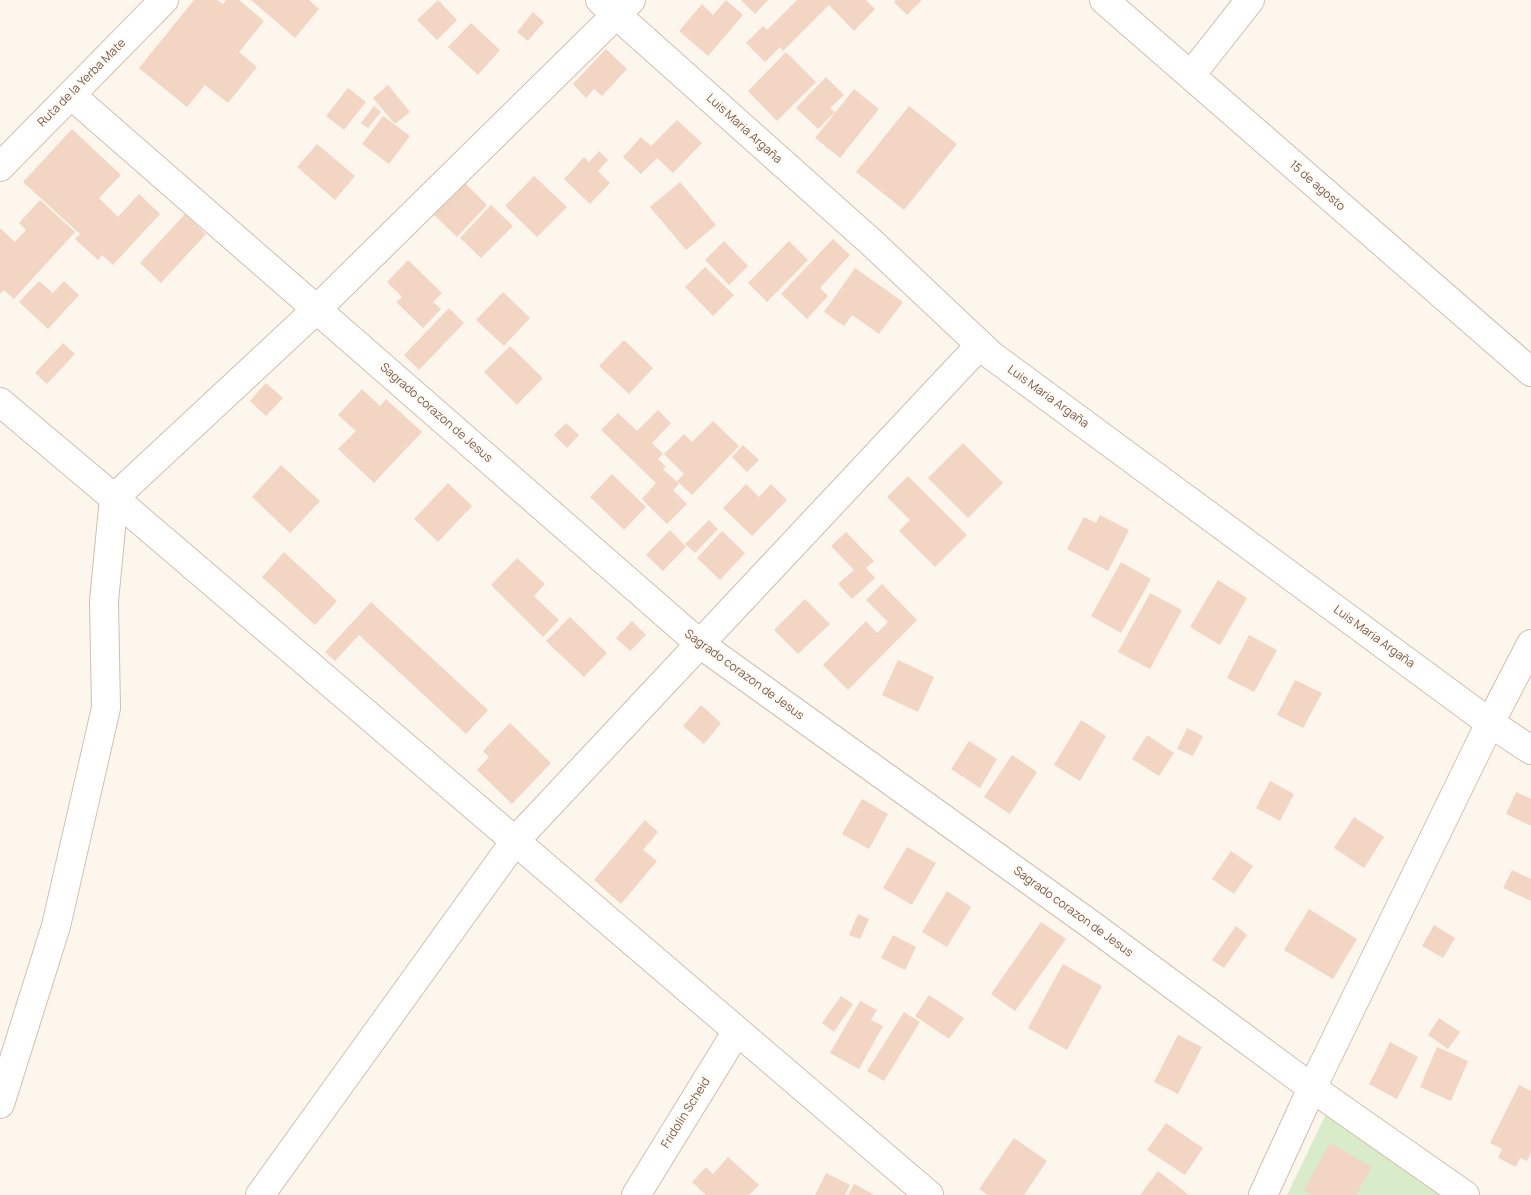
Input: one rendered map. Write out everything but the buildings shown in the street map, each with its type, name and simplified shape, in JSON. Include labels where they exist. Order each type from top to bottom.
[{"type":"street","name":"Ruta de la Yerba Mate","points":[[0,166],[164,0]]},
{"type":"street","name":"15 de agosto","points":[[1104,0],[1531,372]]},
{"type":"street","points":[[1191,75],[1250,0]]},
{"type":"street","points":[[0,1104],[56,926],[106,708],[104,601],[114,498],[317,309],[616,5]]},
{"type":"street","name":"Luis Maria Argaña","points":[[616,5],[990,355],[1490,722],[1531,750]]},
{"type":"street","name":"Sagrado corazon de Jesus","points":[[71,94],[700,644],[1093,926],[1312,1088],[1465,1195]]},
{"type":"street","points":[[260,1195],[515,841],[980,345]]},
{"type":"street","points":[[0,402],[929,1195]]},
{"type":"street","points":[[1263,1195],[1312,1088],[1490,722],[1531,644]]},
{"type":"street","name":"Fridolin Scheid","points":[[636,1195],[737,1031]]},
{"type":"green space","points":[[1328,1110],[1443,1195],[1287,1195]]}]
